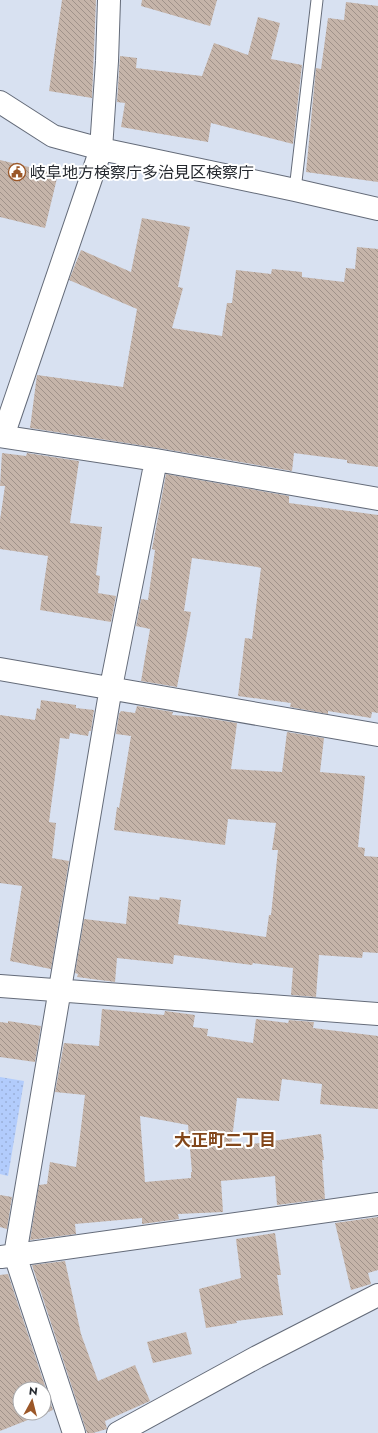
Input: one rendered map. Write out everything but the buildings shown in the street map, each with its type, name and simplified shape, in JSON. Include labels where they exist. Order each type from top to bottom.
[{"type":"street","points":[[109,0],[107,61],[101,149],[1,436],[156,460],[378,499]]},
{"type":"street","points":[[0,102],[53,136],[101,149],[378,209]]},
{"type":"street","points":[[74,1433],[8,1256],[61,990],[111,687],[156,460]]},
{"type":"street","points":[[0,669],[111,687],[378,735]]},
{"type":"street","points":[[0,986],[378,1014]]},
{"type":"street","points":[[8,1256],[378,1204]]},
{"type":"street","points":[[118,1433],[257,1357],[378,1295]]},
{"type":"lane","points":[[295,190],[317,0]]},
{"type":"shaded area","points":[[0,1077],[24,1081],[8,1176],[0,1174]]},
{"type":"place","name":"岐阜地方検察庁多治見区検察庁","points":[[17,172]]},
{"type":"district","name":"大正町二丁目","points":[[225,1140]]}]
